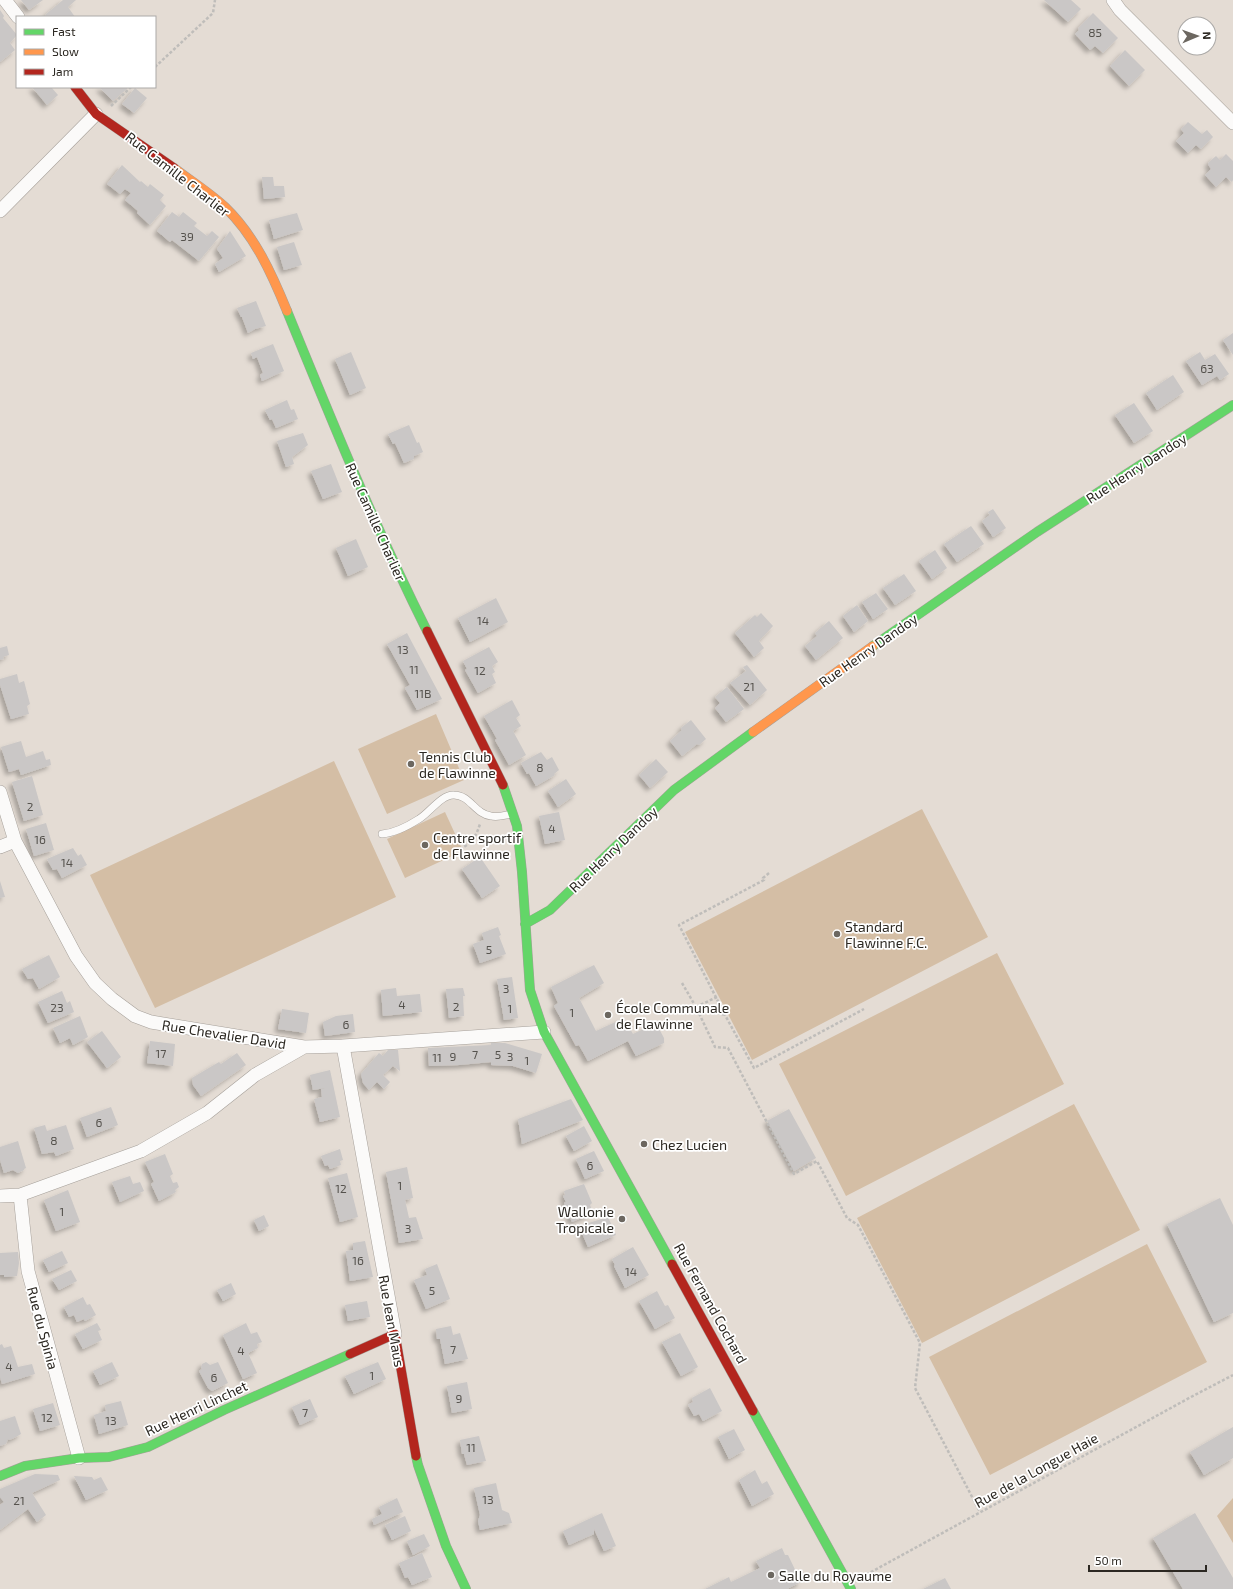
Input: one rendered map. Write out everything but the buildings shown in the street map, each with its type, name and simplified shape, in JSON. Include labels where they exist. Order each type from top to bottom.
[{"type":"street","points":[[5,0],[17,16]]},
{"type":"street","points":[[1113,0],[1120,10],[1233,123]]},
{"type":"street","name":"Rue Camille Charlier","points":[[76,88],[98,115],[157,155],[225,208],[249,235],[273,277],[337,434],[395,567],[501,778],[517,826],[530,990],[544,1032]]},
{"type":"street","points":[[0,210],[98,115]]},
{"type":"street","name":"Rue Henry Dandoy","points":[[525,924],[550,910],[674,790],[830,676],[1037,532],[1233,405]]},
{"type":"street","name":"Rue Chevalier David","points":[[0,792],[15,841],[76,956],[95,984],[112,1000],[135,1016],[151,1022],[304,1047],[343,1046],[544,1032]]},
{"type":"street","points":[[0,847],[15,841]]},
{"type":"street","name":"Rue Fernand Cochard","points":[[544,1032],[850,1587]]},
{"type":"street","name":"Rue Jean Maus","points":[[343,1046],[418,1465],[446,1546],[466,1589]]},
{"type":"street","points":[[0,1196],[20,1195],[141,1151],[207,1113],[255,1075],[304,1047]]},
{"type":"street","name":"Rue du Spinia","points":[[20,1195],[28,1271],[79,1458]]},
{"type":"street","name":"Rue Henri Linchet","points":[[0,1476],[25,1466],[79,1458],[109,1458],[148,1447],[224,1410],[395,1334]]},
{"type":"lane","points":[[382,834],[391,834],[419,819],[446,797],[454,795],[465,797],[483,814],[499,817],[513,814]]},
{"type":"path","points":[[156,66],[213,13],[215,0]]},
{"type":"path","points":[[98,115],[130,88]]},
{"type":"path","points":[[450,854],[470,844],[475,838],[483,814]]},
{"type":"path","points":[[769,873],[763,878],[764,880],[679,925],[754,1068],[864,1009]]},
{"type":"path","points":[[682,983],[715,1047],[728,1048],[794,1174],[817,1161],[847,1218],[858,1225],[920,1343],[915,1388],[980,1512]]},
{"type":"path","points":[[696,1008],[716,997]]},
{"type":"path","points":[[696,1008],[726,1015]]},
{"type":"path","name":"Rue de la Longue Haie","points":[[850,1587],[980,1512],[1233,1375]]},
{"type":"shaded area","name":"Tennis Club de Flawinne","points":[[436,714],[464,780],[387,814],[358,749]]},
{"type":"shaded area","points":[[334,761],[396,897],[155,1008],[90,875]]},
{"type":"shaded area","name":"Standard Flawinne F.C.","points":[[922,809],[988,937],[752,1060],[685,932]]},
{"type":"shaded area","name":"Centre sportif de Flawinne","points":[[445,812],[463,851],[405,878],[387,839]]},
{"type":"shaded area","points":[[997,953],[1064,1084],[846,1196],[779,1064]]},
{"type":"shaded area","points":[[1074,1104],[1140,1230],[922,1343],[857,1218]]},
{"type":"shaded area","points":[[1147,1244],[1207,1362],[990,1475],[929,1357]]},
{"type":"shaded area","points":[[1233,1498],[1233,1543],[1217,1516]]},
{"type":"traffic: fast","points":[[287,311],[371,513],[427,631]]},
{"type":"traffic: fast","points":[[873,646],[1037,532],[1233,405]]},
{"type":"traffic: fast","points":[[525,924],[550,910],[674,790],[753,732]]},
{"type":"traffic: fast","points":[[503,785],[517,826],[522,872],[530,990],[544,1032],[672,1264]]},
{"type":"traffic: fast","points":[[0,1476],[25,1466],[79,1458],[109,1457],[148,1447],[224,1410],[350,1354]]},
{"type":"traffic: fast","points":[[753,1411],[851,1589]]},
{"type":"traffic: fast","points":[[416,1456],[446,1546],[466,1589]]},
{"type":"traffic: slow","points":[[174,168],[207,192],[236,218],[262,256],[287,311]]},
{"type":"traffic: slow","points":[[753,732],[873,646]]},
{"type":"traffic: jam","points":[[76,88],[96,114],[174,168]]},
{"type":"traffic: jam","points":[[427,631],[503,785]]},
{"type":"traffic: jam","points":[[672,1264],[753,1411]]},
{"type":"traffic: jam","points":[[350,1354],[395,1334],[416,1456]]},
{"type":"place","name":"Tennis Club de Flawinne","points":[[411,764]]},
{"type":"place","name":"Centre sportif de Flawinne","points":[[425,845]]},
{"type":"place","name":"Standard Flawinne F.C.","points":[[837,934]]},
{"type":"place","name":"École Communale de Flawinne","points":[[608,1015]]},
{"type":"place","name":"Chez Lucien","points":[[644,1144]]},
{"type":"place","name":"Wallonie Tropicale","points":[[622,1219]]},
{"type":"place","name":"Salle du Royaume","points":[[771,1575]]}]
